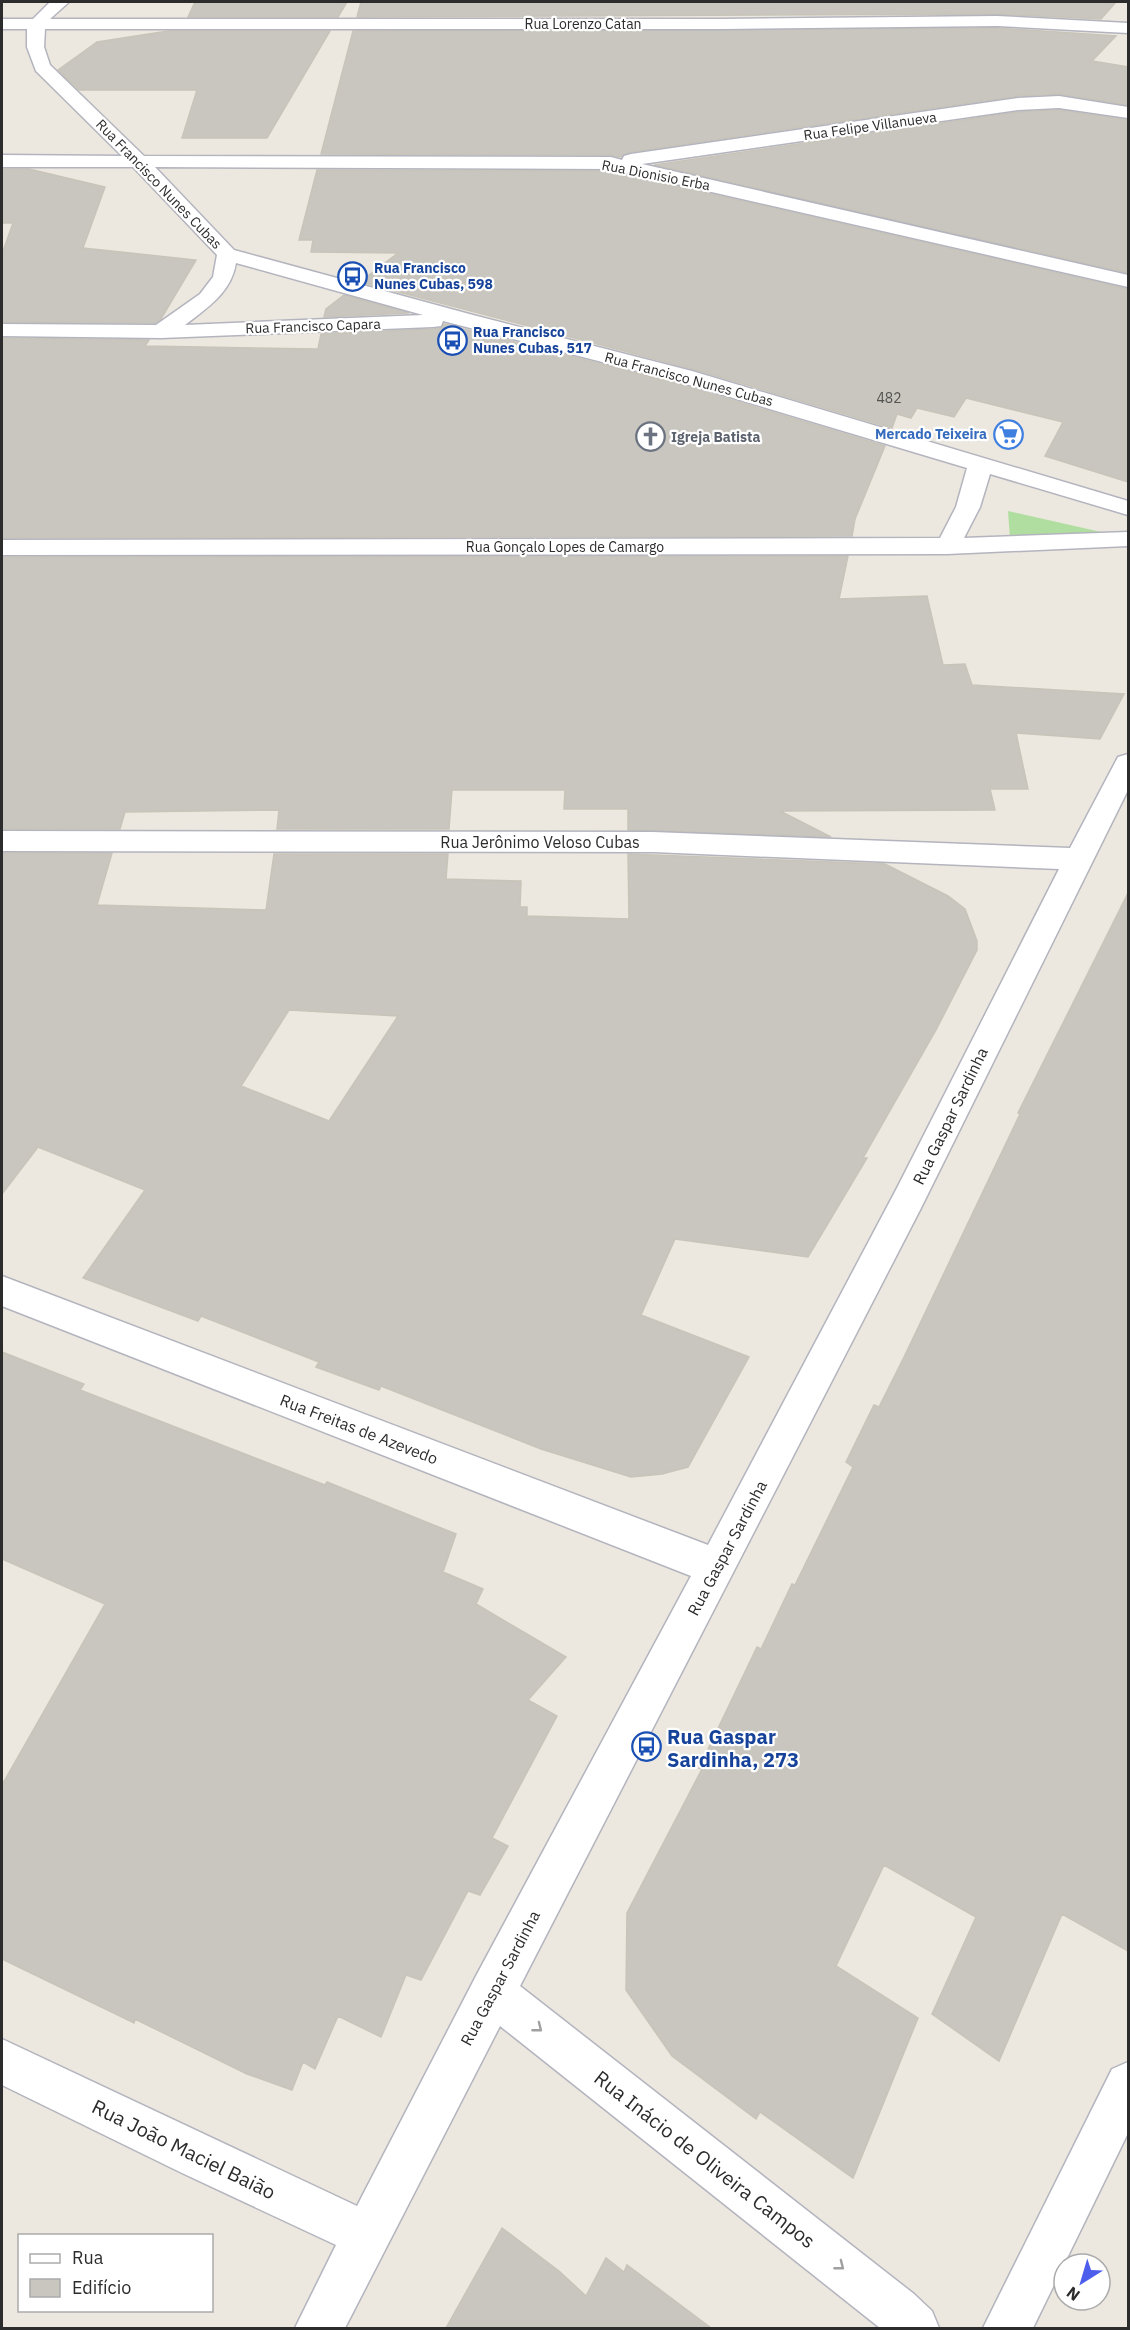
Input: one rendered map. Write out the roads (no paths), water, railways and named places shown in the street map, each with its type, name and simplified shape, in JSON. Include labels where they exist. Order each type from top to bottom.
[{"type":"street","points":[[37,24],[60,2]]},
{"type":"street","name":"Rua Lorenzo Catan","points":[[2,24],[723,24],[997,21],[1128,28]]},
{"type":"street","name":"Rua Francisco Nunes Cubas","points":[[37,24],[33,47],[42,67],[138,161],[227,254],[465,320],[684,376],[1128,508]]},
{"type":"street","name":"Rua Felipe Villanueva","points":[[611,163],[1018,104],[1059,102],[1128,112]]},
{"type":"street","name":"Rua Dionisio Erba","points":[[2,161],[611,163],[1128,281]]},
{"type":"street","points":[[161,332],[207,298],[223,278],[227,254]]},
{"type":"street","name":"Rua Francisco Capara","points":[[2,330],[161,332],[465,320]]},
{"type":"street","points":[[948,546],[974,498],[980,464]]},
{"type":"street","name":"Rua Gonçalo Lopes de Camargo","points":[[2,548],[948,546],[1128,539]]},
{"type":"street","name":"Rua Gaspar Sardinha","points":[[318,2328],[912,1192],[1078,859],[1128,764]]},
{"type":"street","name":"Rua Jerônimo Veloso Cubas","points":[[2,841],[653,842],[1078,859]]},
{"type":"street","name":"Rua Freitas de Azevedo","points":[[2,1291],[717,1567]]},
{"type":"street","name":"Rua Inácio de Oliveira Campos","points":[[492,1992],[900,2323]]},
{"type":"street","name":"Rua João Maciel Baião","points":[[2,2061],[198,2157],[367,2235]]},
{"type":"street","points":[[1007,2328],[1128,2085]]},
{"type":"place","name":"Rua Francisco Nunes Cubas, 598","points":[[353,276]]},
{"type":"place","name":"Rua Francisco Nunes Cubas, 517","points":[[452,340]]},
{"type":"place","name":"Mercado Teixeira","points":[[1008,434]]},
{"type":"place","name":"Igreja Batista","points":[[650,437]]},
{"type":"place","name":"Rua Gaspar Sardinha, 273","points":[[646,1747]]}]
